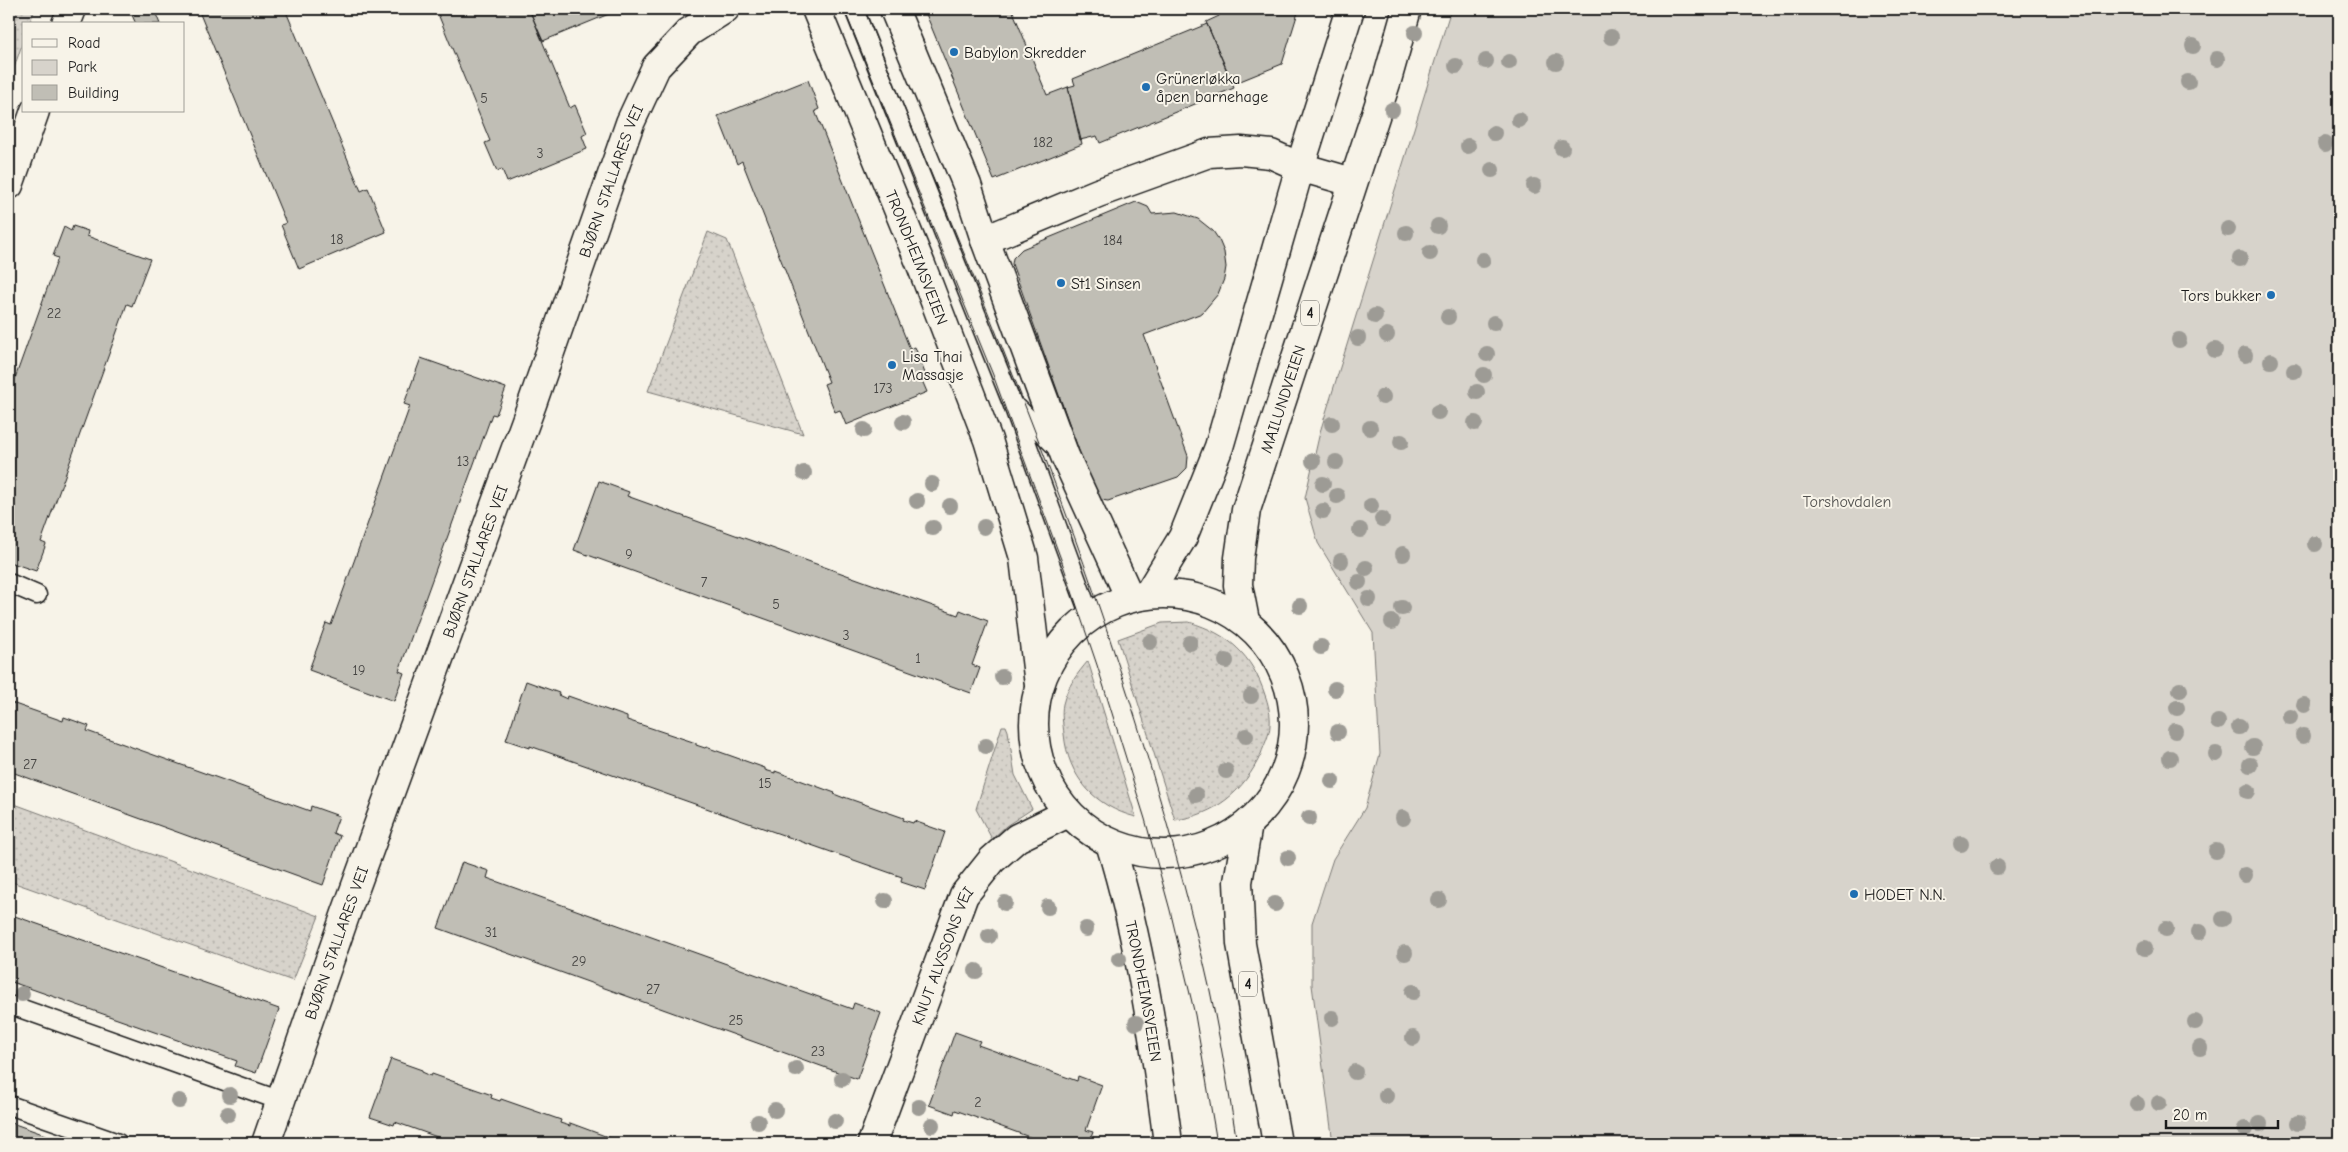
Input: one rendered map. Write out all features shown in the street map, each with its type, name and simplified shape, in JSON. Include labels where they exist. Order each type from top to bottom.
[{"type":"main road","points":[[67,22],[72,9]]},
{"type":"main road","name":"BJØRN STALLARES VEI","points":[[266,1143],[350,904],[532,404],[630,123],[656,67],[689,32],[725,9]]},
{"type":"main road","name":"TRONDHEIMSVEIEN","points":[[816,9],[921,265],[988,440],[1024,558],[1039,685]]},
{"type":"main road","points":[[894,9],[967,185],[984,240],[1065,456],[1139,596]]},
{"type":"main road","points":[[1139,596],[1184,537],[1220,447],[1300,167],[1350,9]]},
{"type":"main road","name":"MAILUNDVEIEN","points":[[1245,621],[1238,585],[1238,567],[1246,510],[1387,80],[1407,9]]},
{"type":"main road","points":[[9,185],[35,112]]},
{"type":"main road","points":[[984,240],[1098,193],[1209,153],[1241,151],[1271,154],[1300,167],[1352,182]]},
{"type":"main road","points":[[1174,594],[1199,598],[1223,607],[1245,621],[1262,636],[1276,655],[1288,683],[1295,721],[1294,745],[1288,767],[1278,788],[1265,808],[1248,824],[1226,839],[1187,852],[1174,850],[1155,854],[1131,850],[1110,843],[1094,834],[1068,812],[1047,781],[1037,753],[1034,730],[1035,708],[1039,685],[1048,664],[1069,635],[1090,616],[1139,596],[1174,594]]},
{"type":"main road","name":"KNUT ALVSSONS VEI","points":[[872,1143],[964,895],[992,860],[1017,838],[1068,812]]},
{"type":"main road","name":"4","points":[[1248,824],[1238,882],[1241,944],[1277,1143]]},
{"type":"main road","name":"TRONDHEIMSVEIEN","points":[[1110,843],[1127,898],[1152,1026],[1168,1143]]},
{"type":"lane","points":[[854,9],[1012,402],[1090,616]]},
{"type":"lane","points":[[1012,402],[1065,456]]},
{"type":"lane","points":[[9,583],[37,594]]},
{"type":"lane","points":[[14,1006],[281,1101]]},
{"type":"lane","points":[[9,1105],[118,1143]]},
{"type":"green space","points":[[9,9],[35,9],[30,22],[22,22],[22,45],[9,82]]},
{"type":"green space","name":"Torshovdalen","points":[[1451,9],[2339,9],[2339,1143],[1333,1143],[1312,985],[1312,923],[1333,859],[1365,808],[1380,754],[1373,633],[1318,543],[1305,498],[1320,432]]},
{"type":"green space","points":[[708,232],[727,240],[803,434],[648,391]]},
{"type":"green space","points":[[1189,622],[1216,633],[1246,657],[1260,681],[1265,695],[1269,709],[1270,728],[1261,754],[1237,790],[1216,807],[1203,813],[1175,820],[1118,639],[1162,623]]},
{"type":"green space","points":[[1088,661],[1136,817],[1108,806],[1096,798],[1086,788],[1071,764],[1062,719],[1063,704],[1073,681]]},
{"type":"green space","points":[[1002,726],[1006,726],[1008,731],[1015,775],[1032,809],[1006,826],[992,839],[976,809]]},
{"type":"green space","points":[[9,802],[319,916],[293,981],[9,881]]},
{"type":"building","points":[[146,9],[154,9],[159,22],[135,22],[132,15]]},
{"type":"building","points":[[198,9],[285,9],[361,191],[368,188],[386,232],[299,269],[281,225],[286,223]]},
{"type":"building","points":[[436,9],[529,9],[570,108],[575,105],[587,133],[582,136],[587,149],[507,182],[502,169],[497,171],[485,143],[490,141]]},
{"type":"building","points":[[529,9],[621,9],[543,41]]},
{"type":"building","points":[[924,9],[1012,9],[1047,95],[1068,87],[1082,144],[994,180]]},
{"type":"building","points":[[1221,9],[1299,9],[1282,64],[1233,84],[1206,22],[1219,16]]},
{"type":"building","points":[[1207,24],[1234,88],[1100,143],[1097,136],[1080,140],[1068,87],[1075,85],[1073,79]]},
{"type":"building","points":[[808,80],[819,109],[815,111],[910,349],[915,347],[926,376],[921,378],[927,392],[846,425],[840,410],[835,412],[824,384],[829,382],[742,161],[737,164],[718,116]]},
{"type":"building","points":[[1136,202],[1148,207],[1152,214],[1177,212],[1198,219],[1213,231],[1219,240],[1224,252],[1226,267],[1218,294],[1202,313],[1144,335],[1188,456],[1187,468],[1178,477],[1108,501],[1101,500],[1093,490],[1012,264],[1013,258],[1022,249]]},
{"type":"building","points":[[73,226],[88,231],[87,236],[150,259],[132,306],[127,304],[41,542],[46,544],[36,571],[9,562],[9,395],[58,258],[53,256],[64,227],[71,231]]},
{"type":"building","points":[[421,358],[506,388],[496,415],[492,414],[399,671],[404,673],[394,701],[309,670],[326,623],[331,625],[410,406],[404,404]]},
{"type":"building","points":[[599,481],[629,492],[627,496],[958,615],[960,610],[988,621],[972,665],[980,668],[971,693],[574,550]]},
{"type":"building","points":[[526,681],[559,693],[558,695],[567,699],[568,696],[627,717],[627,720],[904,818],[903,820],[913,823],[914,821],[945,832],[925,890],[901,882],[902,877],[530,746],[530,748],[506,740]]},
{"type":"building","points":[[9,702],[63,721],[64,717],[89,726],[87,731],[310,811],[311,806],[339,816],[333,833],[340,836],[323,885],[9,771]]},
{"type":"building","points":[[462,862],[489,871],[487,878],[852,1009],[854,1003],[881,1013],[857,1079],[438,928]]},
{"type":"building","points":[[9,914],[279,1009],[256,1073],[235,1066],[237,1061],[9,981]]},
{"type":"building","points":[[955,1032],[980,1041],[978,1045],[1077,1081],[1078,1076],[1102,1085],[1086,1130],[1093,1132],[1089,1143],[1046,1143],[955,1110],[954,1114],[929,1105]]},
{"type":"building","points":[[391,1059],[422,1070],[422,1072],[431,1076],[432,1074],[492,1095],[491,1098],[500,1101],[501,1099],[561,1120],[560,1123],[570,1126],[570,1123],[624,1143],[454,1143],[395,1122],[394,1125],[370,1117]]},
{"type":"building","points":[[9,1122],[68,1143],[9,1143]]},
{"type":"tram line","points":[[844,9],[993,375],[1062,562],[1097,665],[1145,819],[1170,910],[1195,1015],[1217,1143]]},
{"type":"tram line","points":[[864,9],[992,322],[1041,448],[1084,563],[1120,669],[1153,775],[1203,962],[1220,1039],[1237,1143]]},
{"type":"place","name":"Babylon Skredder","points":[[954,52]]},
{"type":"place","name":"Grünerløkka åpen barnehage","points":[[1146,87]]},
{"type":"place","name":"St1 Sinsen","points":[[1061,283]]},
{"type":"place","name":"Tors bukker","points":[[2271,295]]},
{"type":"place","name":"Lisa Thai Massasje","points":[[892,365]]},
{"type":"place","name":"HODET N.N.","points":[[1854,894]]}]
